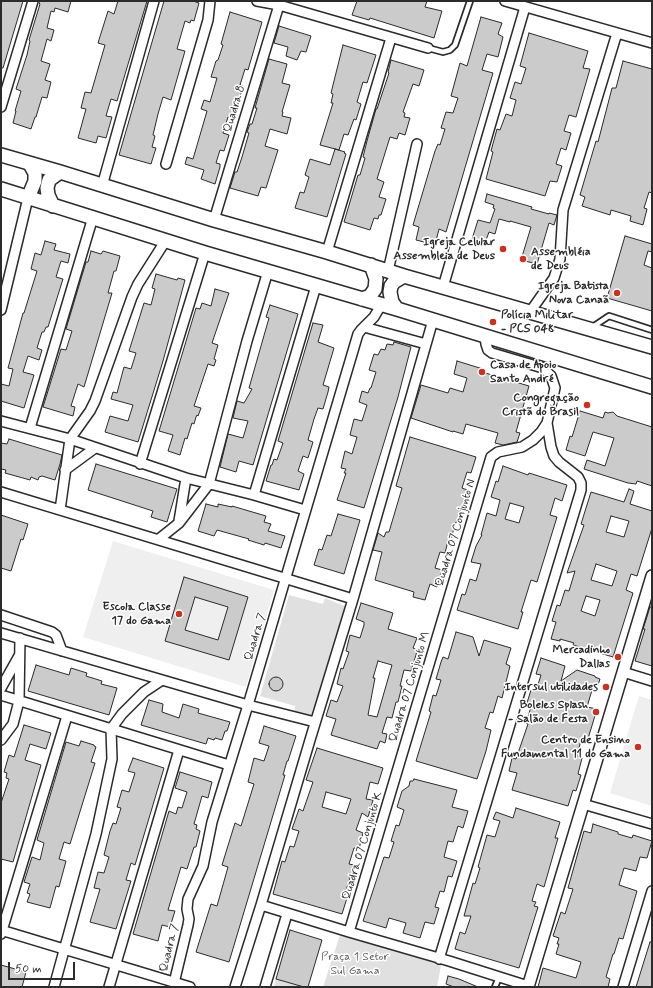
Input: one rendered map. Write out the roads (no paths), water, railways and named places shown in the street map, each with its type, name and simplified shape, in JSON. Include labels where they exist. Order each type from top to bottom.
[{"type":"main road","points":[[1,155],[214,220],[652,347]]},
{"type":"main road","points":[[28,198],[35,181],[35,173],[30,164]]},
{"type":"main road","points":[[53,206],[48,195],[48,180],[60,172]]},
{"type":"main road","points":[[1,189],[205,253],[397,309],[652,387]]},
{"type":"main road","points":[[362,299],[370,296],[376,289],[376,279],[370,265]]},
{"type":"main road","points":[[397,309],[392,302],[390,292],[391,286],[394,282],[404,276]]},
{"type":"street","points":[[1,107],[33,1]]},
{"type":"street","points":[[102,186],[154,1]]},
{"type":"street","points":[[166,164],[208,20],[210,1]]},
{"type":"street","points":[[257,1],[279,5],[428,48]]},
{"type":"street","points":[[505,1],[652,43]]},
{"type":"street","name":"Quadra 8","points":[[214,220],[279,5]]},
{"type":"street","points":[[443,287],[525,7]]},
{"type":"street","points":[[530,312],[554,278],[560,259],[563,210],[617,33]]},
{"type":"street","points":[[327,252],[391,38]]},
{"type":"street","points":[[388,271],[417,144]]},
{"type":"street","points":[[1,310],[28,198]]},
{"type":"street","points":[[30,428],[93,217]]},
{"type":"street","points":[[60,510],[70,439],[90,411],[138,284],[166,240]]},
{"type":"street","points":[[140,464],[205,253]]},
{"type":"street","points":[[159,539],[179,523],[209,484],[247,341],[268,271]]},
{"type":"street","points":[[254,495],[316,286]]},
{"type":"street","name":"Quadra 7","points":[[174,983],[189,919],[187,903],[203,866],[212,822],[358,334],[374,317],[381,305]]},
{"type":"street","points":[[235,987],[353,599],[433,320]]},
{"type":"street","points":[[364,327],[426,344]]},
{"type":"street","points":[[439,959],[581,490],[581,483],[578,477],[559,462],[554,456],[551,447],[547,423],[555,388],[552,376],[543,368],[492,353],[488,350],[485,336]]},
{"type":"street","points":[[1,421],[70,439],[140,464],[186,478],[254,495],[305,510]]},
{"type":"street","name":"Quadra 07 Conjunto N","points":[[444,616],[491,458],[498,452],[522,446],[533,440],[547,423]]},
{"type":"street","points":[[66,470],[95,448]]},
{"type":"street","points":[[179,523],[186,478]]},
{"type":"street","points":[[1,492],[353,599]]},
{"type":"street","points":[[261,905],[499,976],[528,987],[652,576]]},
{"type":"street","points":[[1,615],[52,632],[56,635],[62,651]]},
{"type":"street","name":"Quadra 07 Conjunto M","points":[[399,766],[444,616]]},
{"type":"street","points":[[1,633],[248,705],[315,722]]},
{"type":"street","points":[[1,740],[13,724],[20,701],[20,638]]},
{"type":"street","points":[[1,688],[20,655]]},
{"type":"street","points":[[623,672],[652,681]]},
{"type":"street","points":[[54,987],[98,827],[112,759],[111,729],[122,714],[144,692],[162,680]]},
{"type":"street","points":[[1,695],[229,765]]},
{"type":"street","points":[[67,716],[1,931],[190,987]]},
{"type":"street","points":[[109,987],[179,750]]},
{"type":"street","name":"Quadra 07 Conjunto K","points":[[349,932],[399,766]]},
{"type":"street","points":[[583,804],[652,824]]},
{"type":"street","points":[[623,987],[652,892]]},
{"type":"street","points":[[265,987],[287,914]]},
{"type":"lane","points":[[428,48],[443,52],[450,50],[456,45],[470,1]]},
{"type":"lane","points":[[589,329],[609,316],[652,330]]},
{"type":"lane","points":[[495,987],[499,976]]},
{"type":"place","name":"Igreja Celular Assembleia de Deus","points":[[503,249]]},
{"type":"place","name":"Assembléia de Deus","points":[[523,259]]},
{"type":"place","name":"Igreja Batista Nova Canaã","points":[[617,293]]},
{"type":"place","name":"Polícia Militar - PCS 048","points":[[493,322]]},
{"type":"place","name":"Casa de Apoio Santo André","points":[[482,372]]},
{"type":"place","name":"Congregação Cristã do Brasil","points":[[587,405]]},
{"type":"place","name":"Escola Classe 17 do Gama","points":[[179,614]]},
{"type":"place","name":"Mercadinho Dallas","points":[[618,657]]},
{"type":"place","name":"Intersul utilidades","points":[[606,687]]},
{"type":"place","name":"Boleles Splash - Salão de Festa","points":[[596,712]]},
{"type":"place","name":"Centro de Ensino Fundamental 11 do Gama","points":[[638,747]]},
{"type":"park label","name":"Praça 1 Setor Sul Gama","points":[[355,964]]}]
